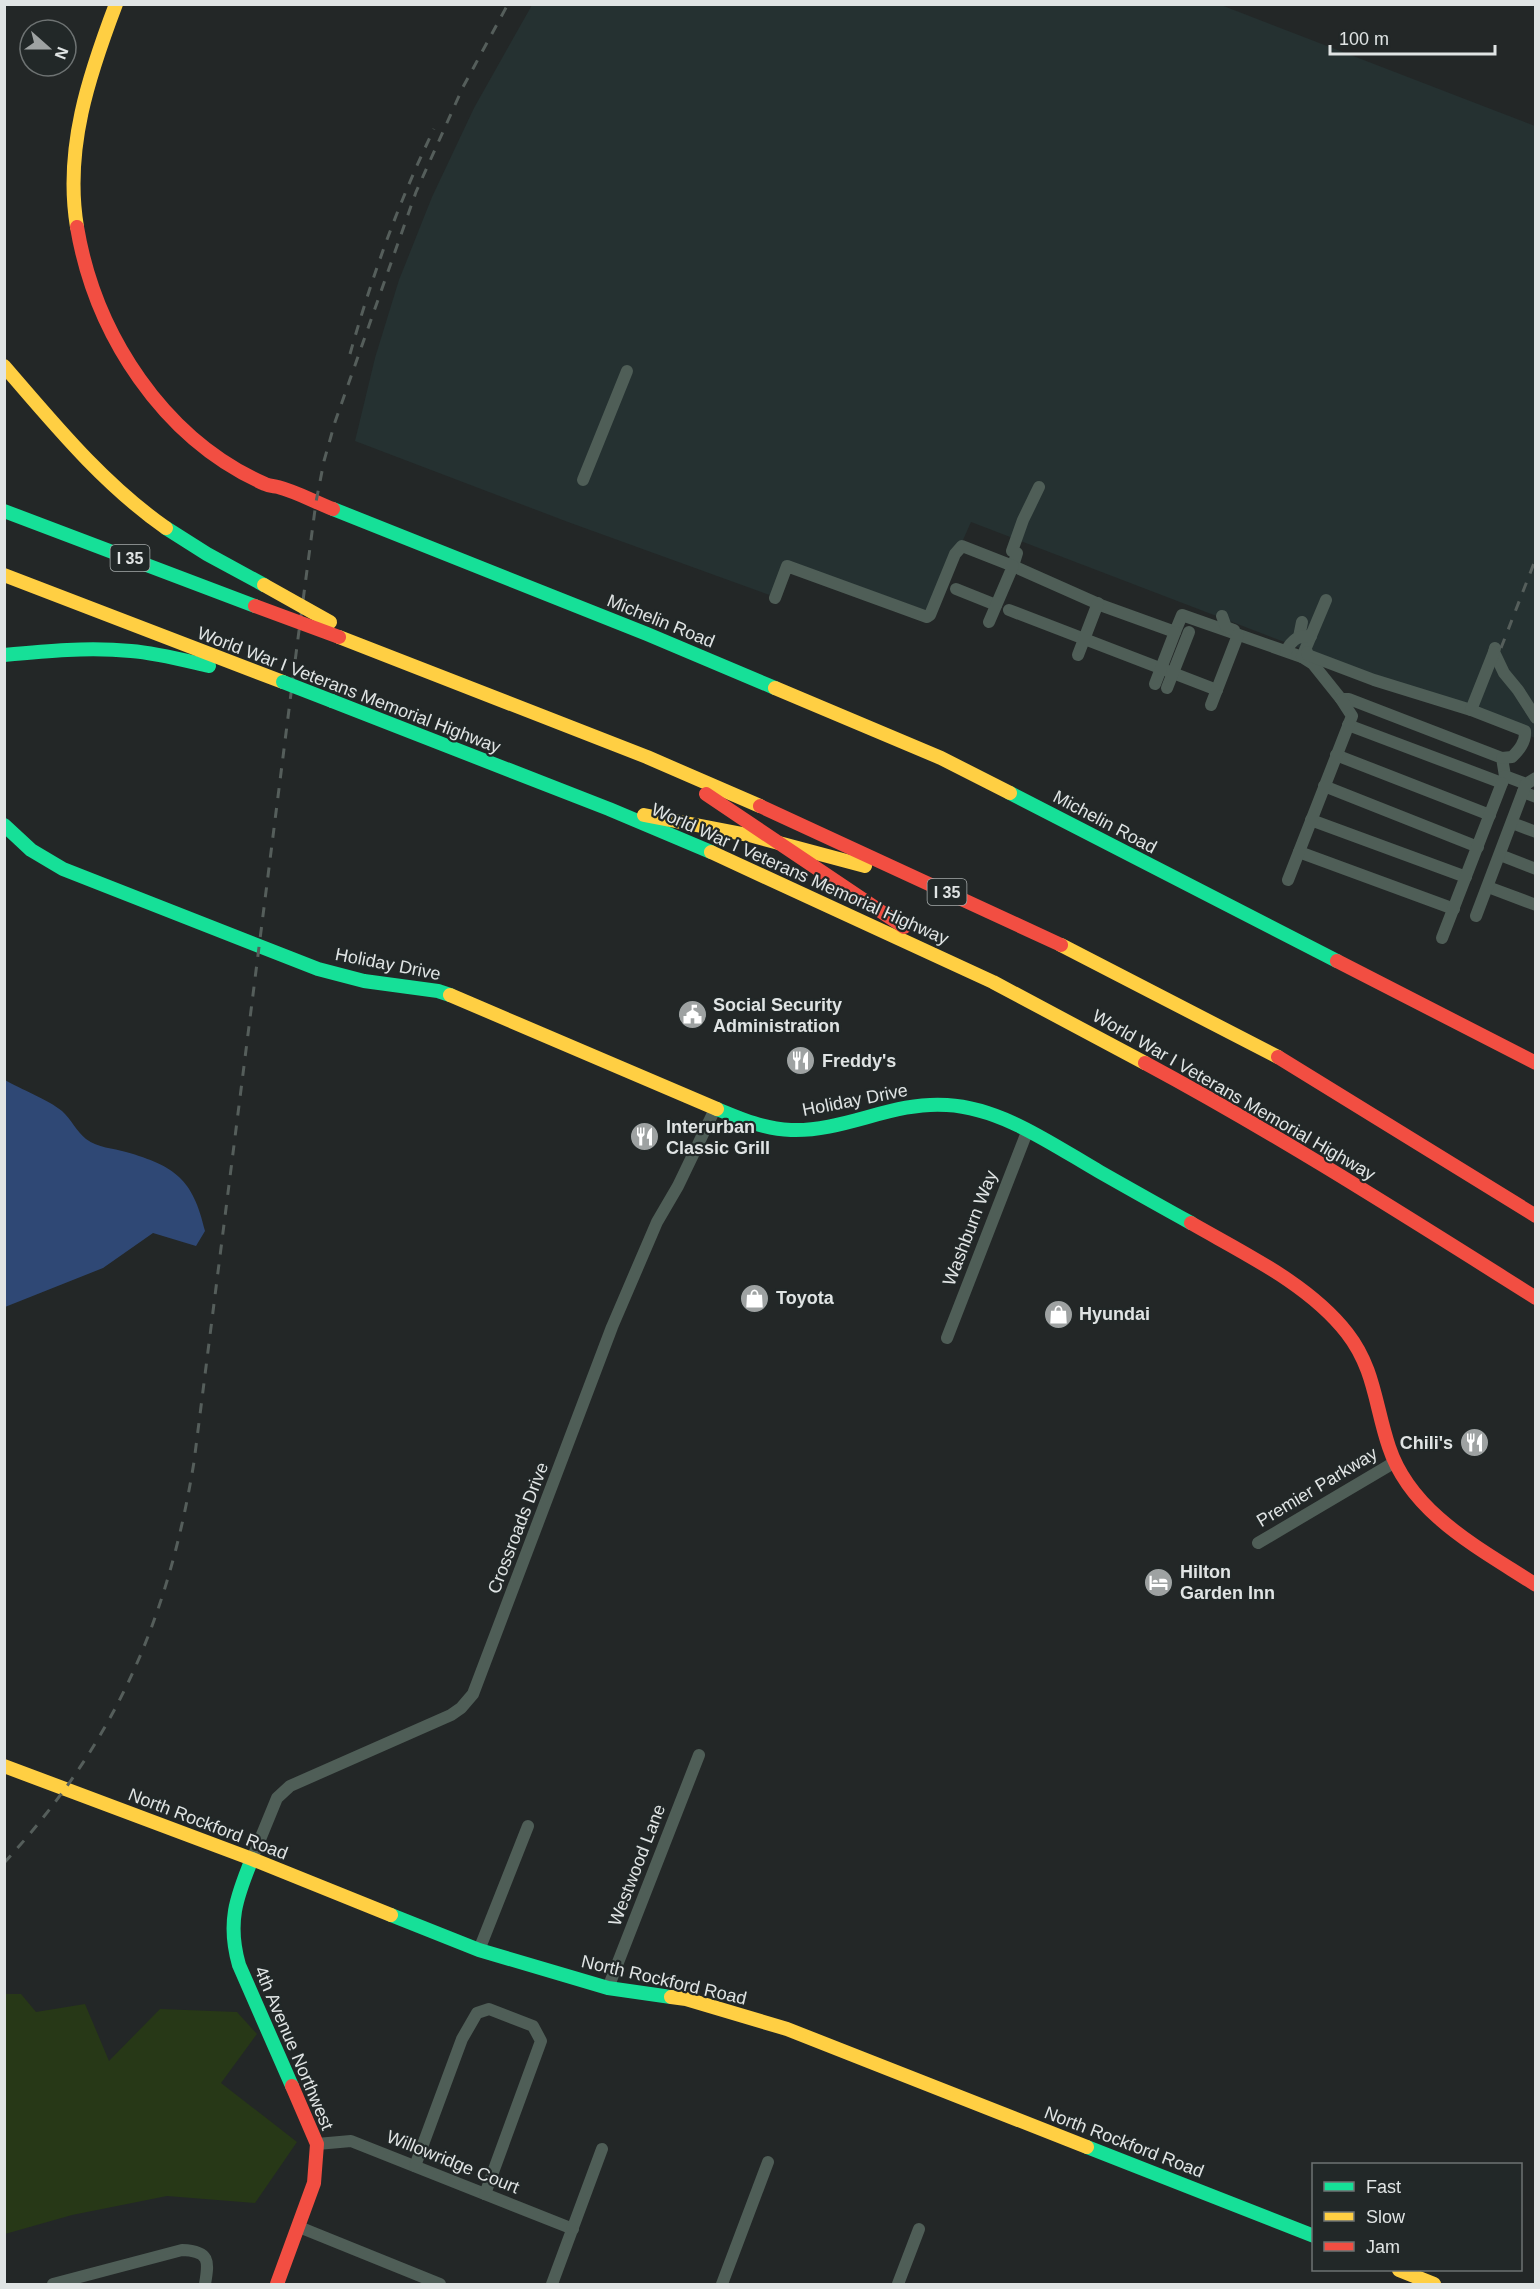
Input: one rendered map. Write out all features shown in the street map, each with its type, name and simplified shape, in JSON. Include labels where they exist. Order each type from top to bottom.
[{"type":"main road","name":"Michelin Road","points":[[116,4],[86,86],[78,131],[73,180],[78,232],[85,266],[97,301],[120,350],[159,403],[188,433],[211,451],[267,485],[278,487],[647,634],[941,758],[1107,841],[1166,874],[1536,1063]]},
{"type":"main road","points":[[4,366],[90,463],[150,517],[226,566],[264,585],[340,633]]},
{"type":"main road","name":"I 35","points":[[4,511],[255,606],[340,633],[370,648],[647,757],[747,800],[1075,951],[1271,1053],[1536,1216]]},
{"type":"main road","name":"World War I Veterans Memorial Highway","points":[[4,575],[250,673],[283,682],[609,809],[744,866],[993,982],[1263,1129],[1365,1190],[1536,1298]]},
{"type":"main road","points":[[4,655],[66,650],[120,650],[171,657],[250,673]]},
{"type":"main road","points":[[647,757],[713,798],[884,916],[993,982]]},
{"type":"main road","points":[[609,809],[777,842],[840,858],[992,913]]},
{"type":"main road","name":"Holiday Drive","points":[[4,825],[27,848],[63,869],[318,969],[363,981],[438,991],[459,998],[749,1123],[776,1129],[798,1130],[894,1109],[944,1105],[971,1108],[1027,1131],[1226,1244],[1312,1296],[1329,1311],[1345,1330],[1368,1369],[1395,1462],[1415,1495],[1434,1513],[1536,1586]]},
{"type":"main road","name":"North Rockford Road","points":[[4,1766],[252,1860],[479,1950],[608,1988],[686,1999],[787,2029],[1312,2235]]},
{"type":"main road","name":"4th Avenue Northwest","points":[[252,1860],[234,1905],[231,1927],[233,1947],[316,2144],[314,2183],[277,2284]]},
{"type":"main road","points":[[1402,2271],[1434,2284]]},
{"type":"street","points":[[583,480],[627,371]]},
{"type":"street","points":[[989,622],[1013,566],[1017,553],[1012,551],[1023,520],[1039,487]]},
{"type":"street","points":[[775,598],[786,566],[927,617],[930,615],[955,554],[962,546],[1098,603],[1175,632]]},
{"type":"street","points":[[956,589],[996,605]]},
{"type":"street","points":[[1161,686],[1175,632],[1182,615],[1221,619],[1238,635],[1296,651],[1305,644],[1326,600]]},
{"type":"street","points":[[1078,655],[1098,603]]},
{"type":"street","points":[[1009,610],[1217,690]]},
{"type":"street","points":[[1221,619],[1226,627],[1287,650]]},
{"type":"street","points":[[1302,622],[1308,655],[1374,680],[1471,710],[1525,731],[1526,735],[1521,748],[1512,758],[1502,758],[1349,699],[1341,699]]},
{"type":"street","points":[[1167,670],[1189,633]]},
{"type":"street","points":[[1211,705],[1238,635]]},
{"type":"street","points":[[1288,880],[1352,716],[1313,664],[1305,644]]},
{"type":"street","points":[[1471,710],[1495,649],[1504,673],[1536,718]]},
{"type":"street","points":[[1348,725],[1530,788],[1512,823],[1476,916]]},
{"type":"street","points":[[1336,755],[1490,815]]},
{"type":"street","points":[[1443,939],[1504,779],[1502,758]]},
{"type":"street","points":[[1324,786],[1478,847]]},
{"type":"street","points":[[1311,820],[1466,877]]},
{"type":"street","points":[[1512,823],[1536,832]]},
{"type":"street","points":[[1299,852],[1454,909]]},
{"type":"street","points":[[1500,855],[1536,869]]},
{"type":"street","points":[[1488,886],[1536,905]]},
{"type":"street","name":"Crossroads Drive","points":[[252,1860],[277,1798],[290,1786],[451,1715],[473,1694],[616,1318],[657,1222],[678,1186],[715,1109]]},
{"type":"street","name":"Washburn Way","points":[[947,1338],[1027,1131]]},
{"type":"street","name":"Premier Parkway","points":[[1258,1543],[1395,1462]]},
{"type":"street","name":"Westwood Lane","points":[[608,1988],[699,1755]]},
{"type":"street","points":[[479,1950],[528,1826]]},
{"type":"street","points":[[415,2166],[462,2040],[477,2013],[489,2009],[533,2026],[541,2041],[485,2194]]},
{"type":"street","name":"Willowridge Court","points":[[316,2144],[351,2141],[573,2229]]},
{"type":"street","points":[[552,2284],[602,2149]]},
{"type":"street","points":[[723,2284],[768,2162]]},
{"type":"street","points":[[299,2227],[440,2284]]},
{"type":"street","points":[[898,2284],[919,2229]]},
{"type":"street","points":[[53,2284],[182,2250],[198,2252],[206,2258],[208,2265],[205,2284]]},
{"type":"shaded area","points":[[532,5],[1221,5],[1535,126],[1535,738],[971,522],[931,612],[790,562],[778,598],[568,522],[355,441],[375,358],[399,280],[432,197],[474,108]]},
{"type":"green space","points":[[5,1994],[21,1994],[36,2012],[85,2004],[109,2061],[160,2009],[237,2012],[257,2034],[221,2083],[297,2142],[255,2203],[167,2196],[72,2215],[5,2234]]},
{"type":"water","points":[[5,1080],[56,1107],[91,1142],[143,1157],[169,1169],[179,1177],[188,1187],[194,1199],[205,1231],[196,1246],[153,1233],[103,1268],[5,1307]]},
{"type":"railway","points":[[4,1863],[43,1818],[106,1726],[130,1678],[169,1575],[194,1462],[297,646],[316,502],[324,461],[335,422],[416,192],[463,87],[508,4]]},
{"type":"railway","points":[[350,354],[387,239],[434,129]]},
{"type":"railway","points":[[1501,648],[1536,558]]},
{"type":"traffic: fast","points":[[333,509],[647,634],[775,688]]},
{"type":"traffic: fast","points":[[4,511],[255,606]]},
{"type":"traffic: fast","points":[[166,528],[207,554],[264,585]]},
{"type":"traffic: fast","points":[[4,655],[99,649],[150,653],[209,666]]},
{"type":"traffic: fast","points":[[283,682],[332,701]]},
{"type":"traffic: fast","points":[[332,701],[609,809],[711,852]]},
{"type":"traffic: fast","points":[[1010,793],[1337,961]]},
{"type":"traffic: fast","points":[[4,825],[31,850],[63,869],[318,969],[364,981],[438,991],[450,995]]},
{"type":"traffic: fast","points":[[717,1109],[762,1126],[791,1130],[830,1126],[927,1105],[947,1105],[988,1113],[1026,1129],[1191,1223]]},
{"type":"traffic: fast","points":[[252,1859],[235,1911],[235,1950],[239,1965],[292,2086]]},
{"type":"traffic: fast","points":[[391,1915],[479,1950],[608,1988],[671,1997]]},
{"type":"traffic: fast","points":[[1087,2147],[1312,2235]]},
{"type":"traffic: slow","points":[[77,227],[74,198],[77,141],[88,85],[116,4]]},
{"type":"traffic: slow","points":[[4,366],[100,473],[166,528]]},
{"type":"traffic: slow","points":[[4,575],[283,682]]},
{"type":"traffic: slow","points":[[264,585],[330,622]]},
{"type":"traffic: slow","points":[[339,637],[647,757],[760,806]]},
{"type":"traffic: slow","points":[[775,688],[941,758],[1010,793]]},
{"type":"traffic: slow","points":[[644,815],[753,836],[865,866]]},
{"type":"traffic: slow","points":[[711,852],[993,982],[1145,1063]]},
{"type":"traffic: slow","points":[[1061,945],[1278,1057]]},
{"type":"traffic: slow","points":[[450,995],[717,1109]]},
{"type":"traffic: slow","points":[[4,1766],[252,1859],[391,1915]]},
{"type":"traffic: slow","points":[[671,1997],[686,1999],[787,2029],[1087,2147]]},
{"type":"traffic: slow","points":[[1402,2271],[1434,2284]]},
{"type":"traffic: jam","points":[[77,227],[86,267],[100,306],[118,343],[140,379],[165,411],[195,440],[228,464],[267,485],[292,492],[333,509]]},
{"type":"traffic: jam","points":[[255,606],[339,637]]},
{"type":"traffic: jam","points":[[706,794],[904,927]]},
{"type":"traffic: jam","points":[[760,806],[1061,945]]},
{"type":"traffic: jam","points":[[1337,961],[1536,1063]]},
{"type":"traffic: jam","points":[[1278,1057],[1536,1216]]},
{"type":"traffic: jam","points":[[1145,1063],[1294,1148],[1536,1298]]},
{"type":"traffic: jam","points":[[1191,1223],[1274,1271],[1314,1299],[1332,1315],[1347,1333],[1363,1360],[1389,1447],[1399,1471],[1414,1492],[1450,1528],[1536,1585]]},
{"type":"traffic: jam","points":[[277,2284],[314,2183],[317,2144],[292,2086]]},
{"type":"place","name":"Social Security Administration","points":[[692,1015]]},
{"type":"place","name":"Freddy's","points":[[801,1061]]},
{"type":"place","name":"Interurban Classic Grill","points":[[645,1137]]},
{"type":"place","name":"Toyota","points":[[755,1298]]},
{"type":"place","name":"Hyundai","points":[[1058,1314]]},
{"type":"place","name":"Chili's","points":[[1474,1443]]},
{"type":"place","name":"Hilton Garden Inn","points":[[1159,1582]]}]
